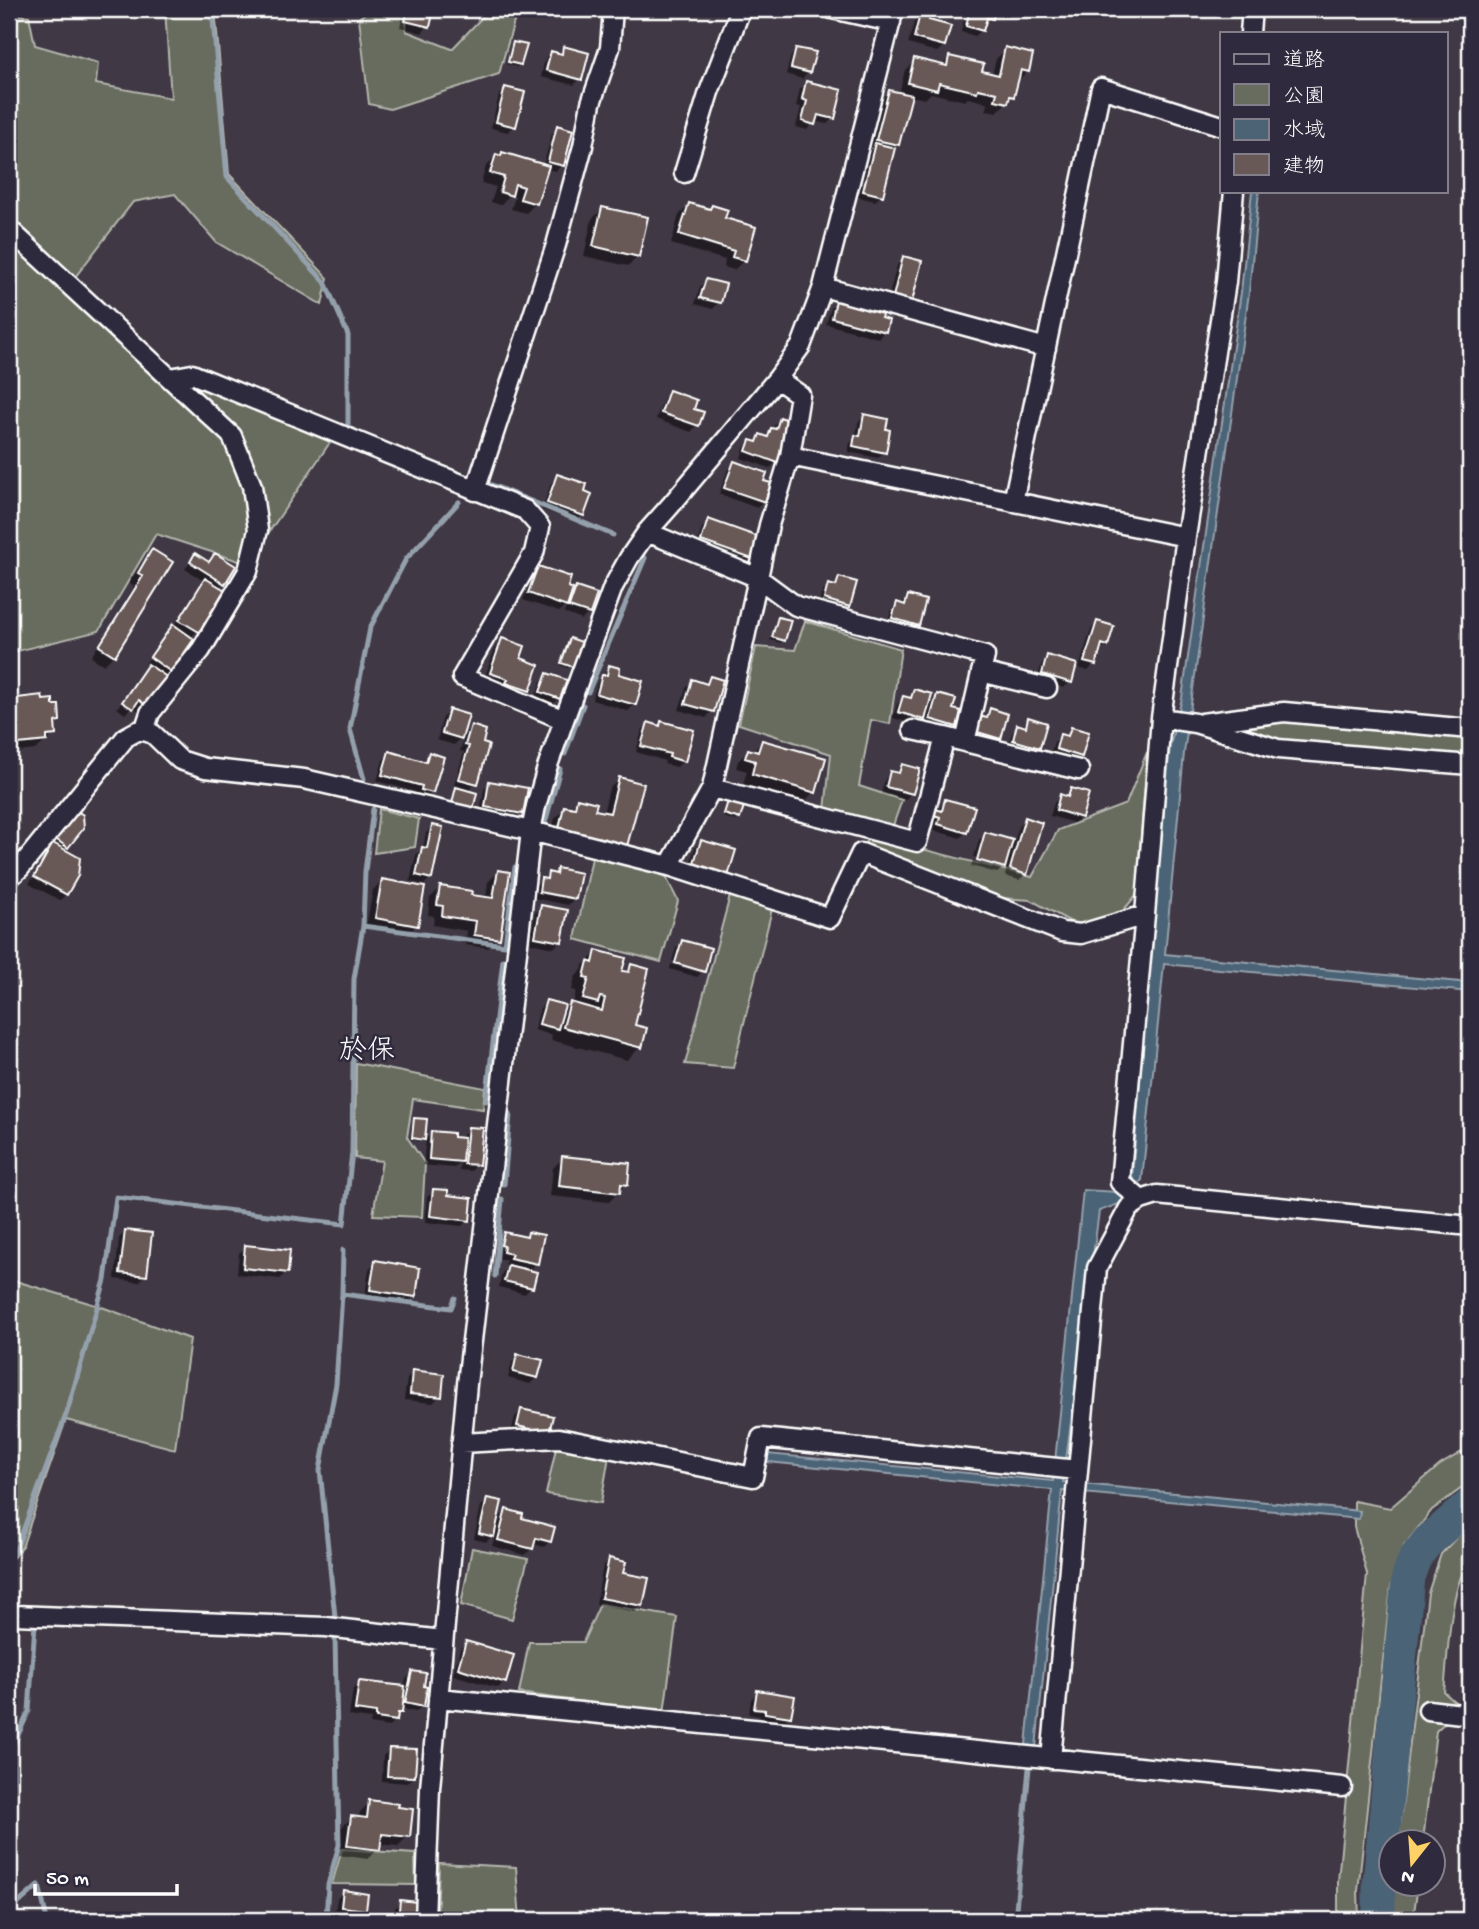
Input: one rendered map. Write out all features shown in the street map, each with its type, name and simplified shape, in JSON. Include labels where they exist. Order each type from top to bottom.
[{"type":"street","points":[[475,491],[556,245],[583,146],[591,103],[610,48],[613,9]]},
{"type":"street","points":[[684,173],[709,92],[741,9]]},
{"type":"street","points":[[425,1920],[430,1788],[461,1443],[536,806],[547,768],[613,587],[629,558],[647,532],[777,379],[802,345],[823,287],[893,15],[832,9]]},
{"type":"street","points":[[1250,32],[1252,9]]},
{"type":"street","points":[[1013,502],[1101,88],[1220,124]]},
{"type":"street","points":[[1141,1199],[1120,1182],[1161,718],[1226,282],[1234,192]]},
{"type":"street","points":[[9,229],[232,436],[252,486],[257,530],[248,571],[201,650],[150,713],[144,731]]},
{"type":"street","points":[[823,287],[1046,348]]},
{"type":"street","points":[[170,378],[192,374],[525,510],[540,527],[534,553],[462,677],[564,720]]},
{"type":"street","points":[[669,866],[712,788],[769,525],[790,456],[800,395],[777,379]]},
{"type":"street","points":[[790,456],[1186,537]]},
{"type":"street","points":[[647,532],[758,578],[796,606],[985,656],[965,742]]},
{"type":"street","points":[[981,672],[1047,688]]},
{"type":"street","points":[[1195,723],[1284,712],[1470,729]]},
{"type":"street","points":[[1161,718],[1195,723],[1278,749],[1470,765]]},
{"type":"street","points":[[914,730],[1079,770]]},
{"type":"street","points":[[9,878],[126,737],[137,731],[144,731],[153,734],[180,760],[205,768],[304,779],[531,831],[669,866],[830,918],[861,853],[1062,932],[1081,934],[1145,915]]},
{"type":"street","points":[[712,788],[917,842],[945,737]]},
{"type":"street","points":[[1051,1759],[1070,1476],[1097,1268],[1129,1208],[1141,1199],[1157,1195],[1470,1226]]},
{"type":"street","points":[[461,1443],[559,1438],[752,1477],[761,1438],[1070,1476]]},
{"type":"street","points":[[9,1613],[326,1627],[443,1640]]},
{"type":"street","points":[[438,1698],[1342,1787]]},
{"type":"street","points":[[1428,1710],[1470,1715]]},
{"type":"green space","points":[[165,9],[215,9],[229,174],[328,278],[322,305],[216,242],[175,194],[133,202],[72,281],[9,223],[9,14],[29,16],[35,45],[98,63],[96,84],[171,98]]},
{"type":"green space","points":[[370,9],[407,9],[406,31],[452,49],[490,9],[515,18],[499,74],[390,109],[369,104],[359,18]]},
{"type":"green space","points":[[9,239],[227,442],[247,489],[251,528],[245,563],[156,534],[99,631],[9,653]]},
{"type":"green space","points":[[196,383],[333,438],[265,538],[257,484],[191,389]]},
{"type":"green space","points":[[805,621],[901,649],[890,724],[871,720],[859,786],[902,800],[891,831],[825,810],[831,754],[739,724],[756,647],[795,650]]},
{"type":"green space","points":[[1282,719],[1470,735],[1470,760],[1278,743],[1232,728],[1237,723]]},
{"type":"green space","points":[[1147,752],[1137,894],[1118,917],[1080,927],[1031,900],[987,897],[863,845],[871,836],[1032,877],[1058,830],[1126,804]]},
{"type":"green space","points":[[379,809],[419,819],[415,847],[374,853]]},
{"type":"green space","points":[[593,853],[663,871],[678,901],[661,962],[575,939]]},
{"type":"green space","points":[[731,892],[773,905],[733,1068],[685,1064]]},
{"type":"green space","points":[[356,1063],[485,1088],[483,1109],[413,1099],[407,1137],[425,1164],[422,1217],[373,1215],[382,1161],[355,1158]]},
{"type":"green space","points":[[9,1279],[99,1306],[190,1339],[175,1449],[66,1420],[22,1547],[9,1562]]},
{"type":"green space","points":[[1470,1447],[1470,1482],[1432,1510],[1404,1546],[1391,1586],[1358,1891],[1359,1920],[1338,1920],[1338,1881],[1367,1574],[1354,1527],[1354,1501],[1390,1508],[1440,1465]]},
{"type":"green space","points":[[556,1448],[609,1456],[601,1503],[546,1494]]},
{"type":"green space","points":[[1470,1523],[1470,1561],[1463,1572],[1454,1604],[1444,1692],[1457,1704],[1449,1719],[1436,1731],[1425,1828],[1400,1828],[1428,1593],[1441,1554]]},
{"type":"green space","points":[[472,1548],[528,1559],[512,1619],[461,1605]]},
{"type":"green space","points":[[600,1604],[677,1617],[664,1713],[519,1693],[529,1642],[583,1642]]},
{"type":"green space","points":[[342,1849],[415,1854],[416,1885],[332,1884]]},
{"type":"green space","points":[[439,1863],[516,1867],[520,1920],[437,1920]]},
{"type":"green space","points":[[1391,1898],[1416,1898],[1413,1920],[1392,1920]]},
{"type":"water","points":[[1252,192],[1259,192],[1249,293],[1184,753],[1165,954],[1470,983],[1470,992],[1164,964],[1142,1180],[1122,1203],[1099,1211],[1063,1482],[1360,1511],[1359,1519],[1062,1491],[1036,1747],[1026,1745],[1052,1490],[768,1462],[768,1454],[1053,1481],[1083,1190],[1118,1192],[1132,1178],[1170,746],[1182,698],[1241,292]]},
{"type":"building","points":[[408,9],[434,9],[430,27],[405,21]]},
{"type":"building","points":[[995,9],[993,19],[987,18],[983,31],[966,26],[969,13],[961,11]]},
{"type":"building","points":[[920,14],[930,16],[929,20],[951,26],[945,46],[914,38]]},
{"type":"building","points":[[513,42],[527,45],[521,65],[508,62]]},
{"type":"building","points":[[563,46],[589,53],[582,80],[546,70],[551,51],[562,54]]},
{"type":"building","points":[[1005,47],[1033,54],[1029,72],[1021,70],[1014,97],[1010,96],[1008,103],[995,100],[997,93],[978,89],[977,92],[939,83],[937,90],[908,83],[914,58],[947,66],[949,56],[984,64],[982,71],[999,75]]},
{"type":"building","points":[[796,48],[816,52],[810,73],[791,68]]},
{"type":"building","points":[[806,81],[842,90],[835,119],[818,115],[815,125],[802,121],[807,101],[802,99]]},
{"type":"building","points":[[505,87],[525,92],[516,127],[496,122]]},
{"type":"building","points":[[889,90],[912,95],[899,145],[876,140]]},
{"type":"building","points":[[557,125],[573,130],[564,166],[548,162]]},
{"type":"building","points":[[875,143],[895,148],[883,196],[863,191]]},
{"type":"building","points":[[502,152],[549,166],[537,204],[520,199],[524,187],[515,184],[512,196],[500,192],[504,177],[490,173],[496,154],[501,156]]},
{"type":"building","points":[[689,203],[710,209],[712,205],[728,210],[725,218],[756,227],[746,261],[732,257],[734,251],[679,234]]},
{"type":"building","points":[[602,207],[648,217],[639,257],[593,246]]},
{"type":"building","points":[[903,256],[922,261],[912,302],[893,297]]},
{"type":"building","points":[[706,279],[726,284],[721,303],[700,298]]},
{"type":"building","points":[[836,300],[883,312],[881,318],[889,320],[886,332],[832,318]]},
{"type":"building","points":[[669,390],[697,400],[694,409],[704,412],[699,426],[661,413]]},
{"type":"building","points":[[864,414],[888,419],[886,429],[890,430],[886,453],[853,446],[855,435],[860,436]]},
{"type":"building","points":[[780,417],[788,420],[783,436],[787,437],[778,463],[746,451],[750,440],[757,442],[760,434],[768,437],[771,428],[776,429]]},
{"type":"building","points":[[734,461],[767,473],[764,481],[771,483],[765,502],[724,488]]},
{"type":"building","points":[[557,474],[587,484],[585,491],[592,494],[584,516],[547,503]]},
{"type":"building","points":[[708,519],[759,537],[752,559],[701,541]]},
{"type":"building","points":[[152,549],[173,562],[115,656],[99,646],[143,576],[138,573]]},
{"type":"building","points":[[195,553],[209,562],[215,553],[236,566],[225,584],[190,562]]},
{"type":"building","points":[[538,566],[571,577],[568,587],[573,589],[567,607],[528,593]]},
{"type":"building","points":[[839,577],[857,582],[850,607],[824,599],[828,584],[836,586]]},
{"type":"building","points":[[205,578],[225,590],[199,632],[179,620]]},
{"type":"building","points":[[576,587],[597,594],[590,614],[569,607]]},
{"type":"building","points":[[908,595],[926,600],[919,626],[892,618],[897,602],[905,605]]},
{"type":"building","points":[[778,617],[791,620],[785,641],[772,637]]},
{"type":"building","points":[[1097,621],[1114,626],[1108,646],[1102,644],[1096,665],[1084,662]]},
{"type":"building","points":[[173,624],[194,639],[171,672],[150,657]]},
{"type":"building","points":[[502,638],[525,646],[521,658],[539,665],[530,691],[506,683],[508,679],[490,673]]},
{"type":"building","points":[[570,638],[582,642],[573,667],[561,663]]},
{"type":"building","points":[[1047,655],[1077,664],[1072,683],[1042,674]]},
{"type":"building","points":[[148,664],[168,678],[148,707],[139,700],[133,709],[122,702]]},
{"type":"building","points":[[609,665],[620,668],[619,674],[643,681],[636,705],[597,694],[602,675],[607,675]]},
{"type":"building","points":[[547,673],[567,680],[560,699],[540,692]]},
{"type":"building","points":[[710,676],[723,680],[714,712],[685,704],[692,679],[707,684]]},
{"type":"building","points":[[914,689],[932,694],[925,720],[898,712],[903,696],[911,698]]},
{"type":"building","points":[[937,694],[956,699],[953,709],[961,711],[957,727],[930,719]]},
{"type":"building","points":[[42,695],[43,700],[53,699],[53,705],[59,705],[60,721],[55,722],[56,735],[47,736],[47,741],[9,745],[9,699]]},
{"type":"building","points":[[990,708],[1008,714],[1001,739],[974,731],[979,716],[987,718]]},
{"type":"building","points":[[449,709],[469,715],[462,739],[442,733]]},
{"type":"building","points":[[1028,717],[1047,723],[1040,748],[1013,740],[1017,724],[1026,727]]},
{"type":"building","points":[[661,721],[694,730],[685,762],[669,757],[670,754],[641,746],[648,722],[660,726]]},
{"type":"building","points":[[471,725],[486,730],[483,743],[489,745],[478,784],[459,779],[469,746],[465,745]]},
{"type":"building","points":[[1071,727],[1089,732],[1082,757],[1056,749],[1060,734],[1068,736]]},
{"type":"building","points":[[762,740],[826,758],[816,793],[752,774],[755,761],[745,758],[748,749],[758,752]]},
{"type":"building","points":[[389,751],[426,762],[429,752],[444,757],[433,793],[421,790],[422,786],[382,775]]},
{"type":"building","points":[[902,764],[920,769],[913,794],[886,787],[890,771],[899,773]]},
{"type":"building","points":[[619,777],[644,784],[627,846],[559,828],[564,806],[575,808],[577,798],[597,803],[595,810],[610,813]]},
{"type":"building","points":[[489,781],[528,788],[523,814],[485,807]]},
{"type":"building","points":[[456,787],[477,793],[473,810],[452,803]]},
{"type":"building","points":[[1071,788],[1089,793],[1082,818],[1056,810],[1060,794],[1068,797]]},
{"type":"building","points":[[945,799],[975,807],[967,833],[938,824],[940,817],[934,815],[936,809],[942,811]]},
{"type":"building","points":[[728,801],[744,806],[740,819],[724,814]]},
{"type":"building","points":[[76,810],[83,815],[84,828],[68,848],[53,837]]},
{"type":"building","points":[[1025,817],[1042,823],[1027,875],[1010,869]]},
{"type":"building","points":[[432,825],[443,827],[432,879],[416,875],[422,847],[427,848]]},
{"type":"building","points":[[985,832],[1013,840],[1005,868],[977,860]]},
{"type":"building","points":[[701,840],[736,850],[728,876],[693,866]]},
{"type":"building","points":[[53,843],[80,858],[78,876],[67,895],[34,877]]},
{"type":"building","points":[[557,868],[581,873],[576,899],[539,892],[541,878],[547,879],[548,872],[556,874]]},
{"type":"building","points":[[498,870],[510,872],[500,939],[474,935],[476,921],[442,916],[443,906],[437,905],[440,886],[472,891],[471,895],[493,898]]},
{"type":"building","points":[[382,879],[425,887],[418,926],[375,918]]},
{"type":"building","points":[[541,905],[568,910],[562,942],[535,937]]},
{"type":"building","points":[[682,940],[711,948],[705,972],[675,963]]},
{"type":"building","points":[[596,950],[626,958],[622,971],[629,972],[631,964],[649,969],[635,1025],[647,1028],[642,1048],[563,1027],[570,1002],[602,1011],[605,998],[600,997],[598,1003],[583,999],[589,978],[584,977],[588,961],[593,963]]},
{"type":"building","points":[[546,1000],[565,1005],[558,1029],[539,1024]]},
{"type":"building","points":[[414,1118],[427,1119],[425,1140],[412,1138]]},
{"type":"building","points":[[468,1127],[483,1128],[479,1165],[464,1164]]},
{"type":"building","points":[[431,1131],[453,1133],[453,1137],[464,1138],[462,1162],[429,1159]]},
{"type":"building","points":[[562,1156],[630,1163],[628,1185],[621,1184],[620,1193],[559,1186]]},
{"type":"building","points":[[433,1189],[448,1190],[448,1195],[472,1198],[470,1221],[430,1216]]},
{"type":"building","points":[[125,1230],[152,1233],[147,1276],[120,1273]]},
{"type":"building","points":[[504,1232],[527,1237],[528,1232],[544,1235],[538,1264],[510,1258],[512,1254],[503,1252],[504,1246],[501,1245]]},
{"type":"building","points":[[245,1245],[290,1250],[288,1273],[243,1268]]},
{"type":"building","points":[[375,1260],[420,1268],[416,1297],[370,1290]]},
{"type":"building","points":[[508,1265],[537,1272],[533,1288],[504,1281]]},
{"type":"building","points":[[517,1354],[543,1360],[538,1378],[513,1372]]},
{"type":"building","points":[[412,1370],[444,1374],[442,1397],[410,1394]]},
{"type":"building","points":[[521,1409],[553,1416],[549,1433],[517,1426]]},
{"type":"building","points":[[487,1498],[502,1501],[494,1537],[479,1533]]},
{"type":"building","points":[[506,1509],[523,1514],[522,1518],[555,1527],[551,1542],[536,1538],[533,1549],[498,1540]]},
{"type":"building","points":[[609,1558],[626,1562],[623,1573],[649,1578],[643,1606],[601,1598]]},
{"type":"building","points":[[466,1641],[514,1655],[506,1683],[458,1668]]},
{"type":"building","points":[[412,1671],[426,1673],[424,1707],[405,1703]]},
{"type":"building","points":[[359,1681],[405,1686],[402,1713],[398,1713],[397,1721],[376,1718],[376,1713],[355,1710]]},
{"type":"building","points":[[757,1690],[795,1696],[791,1717],[754,1709]]},
{"type":"building","points":[[389,1748],[417,1749],[415,1777],[387,1776]]},
{"type":"building","points":[[369,1800],[413,1809],[410,1837],[382,1834],[380,1850],[347,1846],[351,1816],[367,1818]]},
{"type":"building","points":[[343,1890],[368,1894],[366,1910],[341,1907]]},
{"type":"building","points":[[400,1900],[417,1902],[415,1920],[398,1920]]},
{"type":"waterway","points":[[212,9],[227,177],[325,282],[348,335],[350,431]]},
{"type":"waterway","points":[[487,483],[613,535]]},
{"type":"waterway","points":[[364,779],[350,729],[370,628],[406,559],[459,502]]},
{"type":"waterway","points":[[588,692],[645,558]]},
{"type":"waterway","points":[[565,754],[583,705]]},
{"type":"waterway","points":[[545,823],[560,769]]},
{"type":"waterway","points":[[9,1557],[17,1547],[67,1412],[105,1280],[116,1197],[344,1224],[352,1152],[354,979],[363,926],[365,871],[373,809]]},
{"type":"waterway","points":[[363,926],[505,945],[515,867]]},
{"type":"waterway","points":[[486,1101],[503,960]]},
{"type":"waterway","points":[[504,1184],[510,1114]]},
{"type":"waterway","points":[[495,1276],[502,1199]]},
{"type":"waterway","points":[[342,1294],[343,1250]]},
{"type":"waterway","points":[[335,1617],[320,1470],[336,1384],[342,1294],[451,1308],[455,1298]]},
{"type":"waterway","points":[[1379,1920],[1379,1883],[1408,1577],[1415,1558],[1428,1541],[1470,1505]]},
{"type":"waterway","points":[[35,1624],[29,1711],[13,1746],[14,1907],[39,1885],[47,1920]]},
{"type":"waterway","points":[[326,1920],[328,1885],[339,1845],[335,1636]]},
{"type":"waterway","points":[[1015,1920],[1029,1768]]},
{"type":"district","name":"於保","points":[[367,1052]]}]
